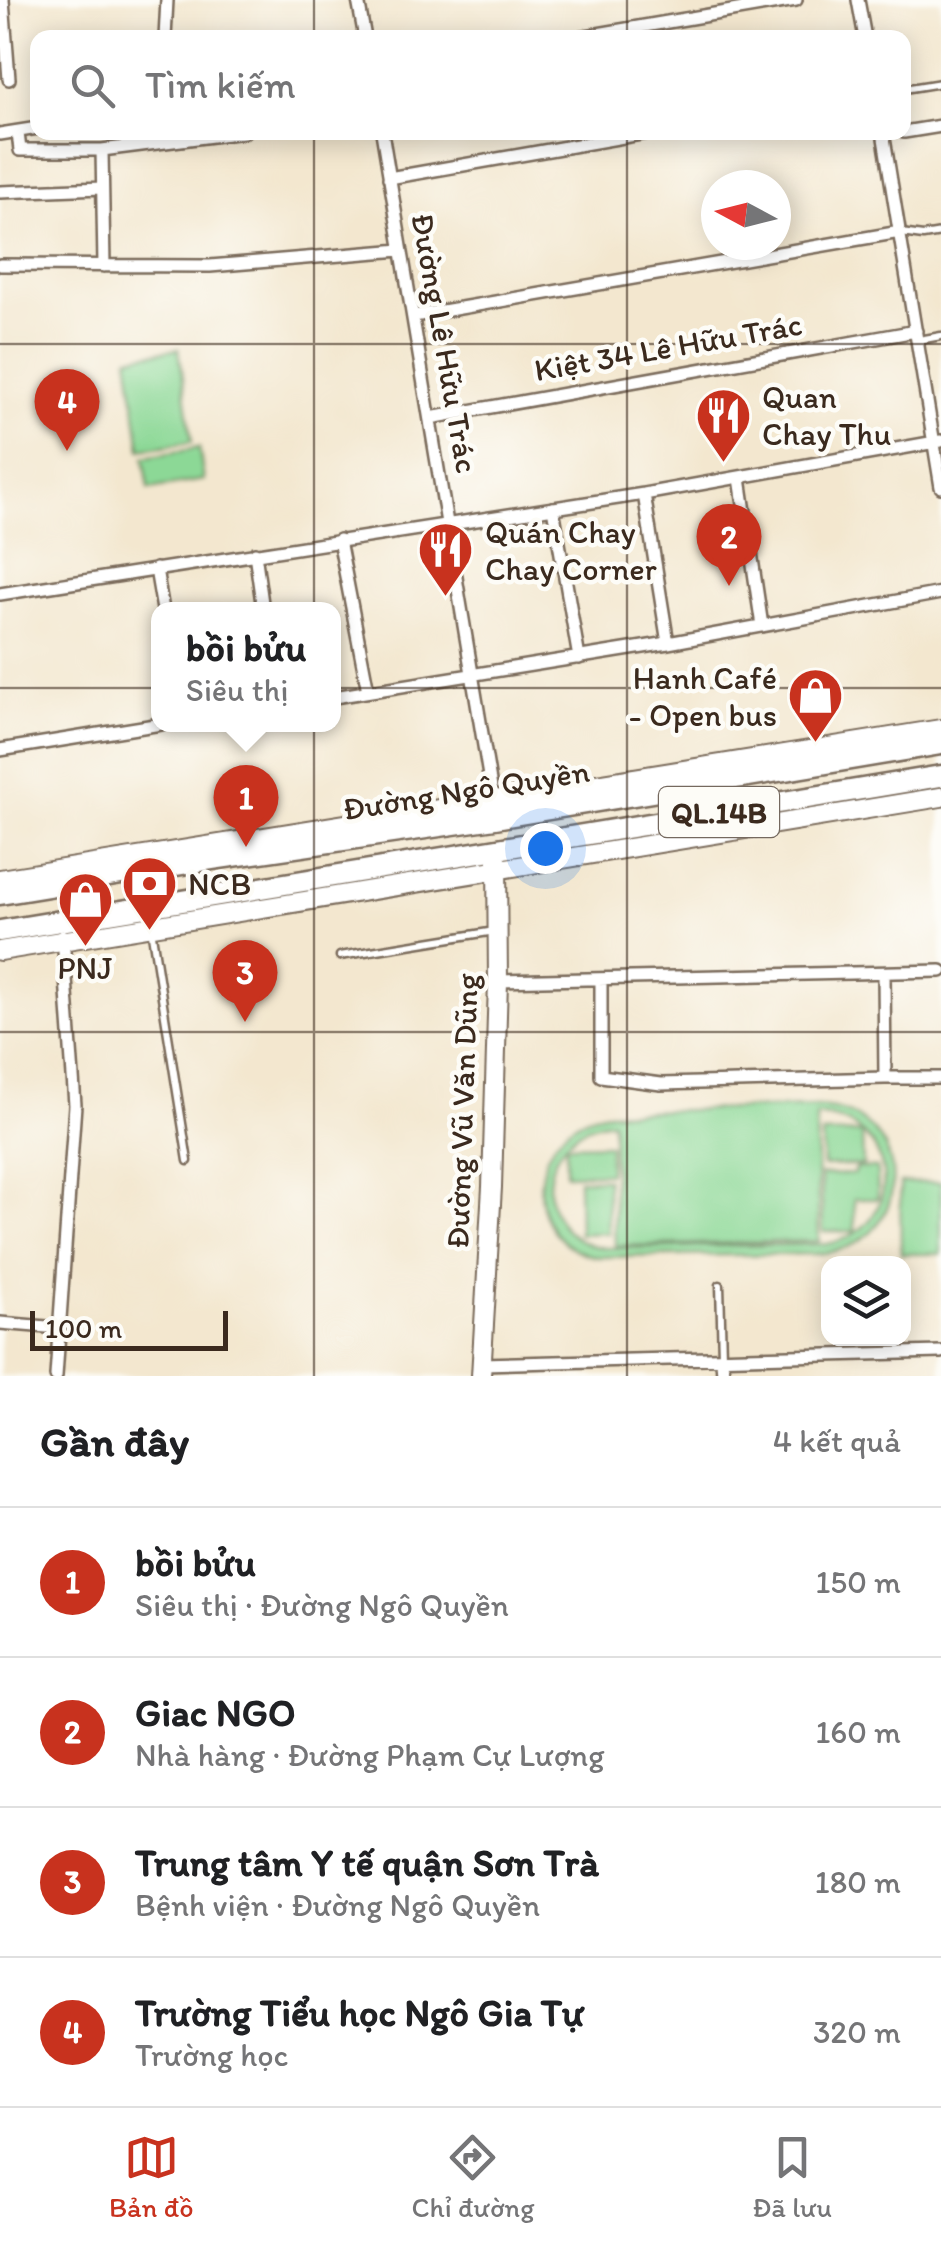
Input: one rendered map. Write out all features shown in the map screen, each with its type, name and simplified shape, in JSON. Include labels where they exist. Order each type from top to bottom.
[{"type":"highway","name":"Đường Ngô Quyền","points":[[0,894],[494,809],[941,744]]},
{"type":"highway","name":"Đường Ngô Quyền","points":[[0,931],[63,931],[497,858],[941,776]]},
{"type":"highway","points":[[494,809],[497,858]]},
{"type":"street","points":[[4,0],[10,79]]},
{"type":"street","points":[[165,30],[168,0]]},
{"type":"street","points":[[358,0],[364,30]]},
{"type":"street","points":[[621,30],[796,0]]},
{"type":"street","points":[[858,0],[863,30]]},
{"type":"street","points":[[911,131],[941,126]]},
{"type":"street","points":[[0,134],[30,130]]},
{"type":"street","points":[[18,132],[20,150],[102,150],[181,140]]},
{"type":"street","name":"Đường Lê Hữu Trác","points":[[383,140],[494,809]]},
{"type":"street","points":[[389,178],[606,140]]},
{"type":"street","points":[[884,140],[937,441],[941,487]]},
{"type":"street","points":[[102,150],[104,266]]},
{"type":"street","points":[[0,192],[102,188]]},
{"type":"street","points":[[414,316],[900,232]]},
{"type":"street","points":[[0,265],[210,266],[402,250]]},
{"type":"street","name":"Kiệt 34 Lê Hữu Trác","points":[[430,418],[917,336]]},
{"type":"street","points":[[0,594],[644,494],[937,441]]},
{"type":"street","points":[[740,478],[762,626]]},
{"type":"street","points":[[644,494],[668,643]]},
{"type":"street","points":[[553,508],[579,658]]},
{"type":"street","points":[[339,540],[368,692]]},
{"type":"street","points":[[255,553],[261,602]]},
{"type":"street","points":[[156,569],[162,602]]},
{"type":"street","points":[[341,696],[668,643],[941,593]]},
{"type":"street","points":[[0,750],[151,726]]},
{"type":"street","name":"Đường Ngô Quyền","points":[[0,878],[494,809],[941,729]]},
{"type":"street","name":"Đường Ngô Quyền","points":[[0,951],[63,931],[151,927],[497,858],[941,797]]},
{"type":"street","name":"Đường Vũ Văn Dũng","points":[[481,1370],[492,1186],[497,858]]},
{"type":"street","points":[[56,1376],[76,1105],[63,931]]},
{"type":"street","points":[[884,972],[884,1078]]},
{"type":"street","points":[[498,981],[941,972]]},
{"type":"street","points":[[601,979],[601,1076],[661,1084],[941,1078]]},
{"type":"street","points":[[0,1323],[59,1328]]},
{"type":"street","points":[[481,1370],[941,1352]]},
{"type":"street","points":[[722,1358],[723,1376]]},
{"type":"lane","points":[[911,88],[941,83]]},
{"type":"lane","points":[[900,232],[923,236],[941,233]]},
{"type":"lane","points":[[917,336],[941,336]]},
{"type":"lane","points":[[151,927],[188,1161]]},
{"type":"lane","points":[[340,956],[497,930]]},
{"type":"lane","points":[[720,1285],[722,1358]]},
{"type":"green space","points":[[179,349],[192,442],[141,449],[128,357]]},
{"type":"green space","points":[[199,448],[204,480],[149,489],[144,457]]},
{"type":"green space","points":[[817,1107],[850,1114],[874,1131],[888,1154],[892,1180],[888,1206],[873,1229],[849,1246],[815,1254],[599,1257],[572,1247],[553,1230],[543,1208],[540,1183],[546,1159],[559,1137],[580,1121],[608,1112]],"holes":[[[816,1116],[844,1122],[864,1135],[878,1154],[883,1175],[881,1197],[872,1218],[853,1234],[827,1244],[605,1248],[580,1240],[562,1225],[552,1205],[549,1183],[554,1162],[566,1143],[586,1128],[612,1121],[615,1246],[819,1241]]]},
{"type":"green space","points":[[862,1133],[863,1165],[823,1166],[822,1134]]},
{"type":"green space","points":[[609,1144],[609,1173],[566,1174],[566,1145]]},
{"type":"green space","points":[[855,1168],[877,1168],[878,1199],[854,1199],[855,1231],[823,1232],[821,1175],[854,1174]]},
{"type":"green space","points":[[578,1179],[607,1179],[608,1233],[579,1234]]},
{"type":"green space","points":[[941,1182],[941,1254],[901,1254],[900,1183]]},
{"type":"place","name":"Trường Tiểu học Ngô Gia Tự","points":[[67,451]]},
{"type":"place","name":"Quan Chay Thu","points":[[723,464]]},
{"type":"place","name":"Giac NGO","points":[[729,586]]},
{"type":"place","name":"Quán Chay Chay Corner","points":[[446,599]]},
{"type":"place","name":"Hanh Café - Open bus","points":[[816,745]]},
{"type":"place","name":"bồi bửu","points":[[246,847]]},
{"type":"place","name":"NCB","points":[[149,933]]},
{"type":"place","name":"PNJ","points":[[85,948]]},
{"type":"place","name":"Trung tâm Y tế quận Sơn Trà","points":[[245,1022]]}]
